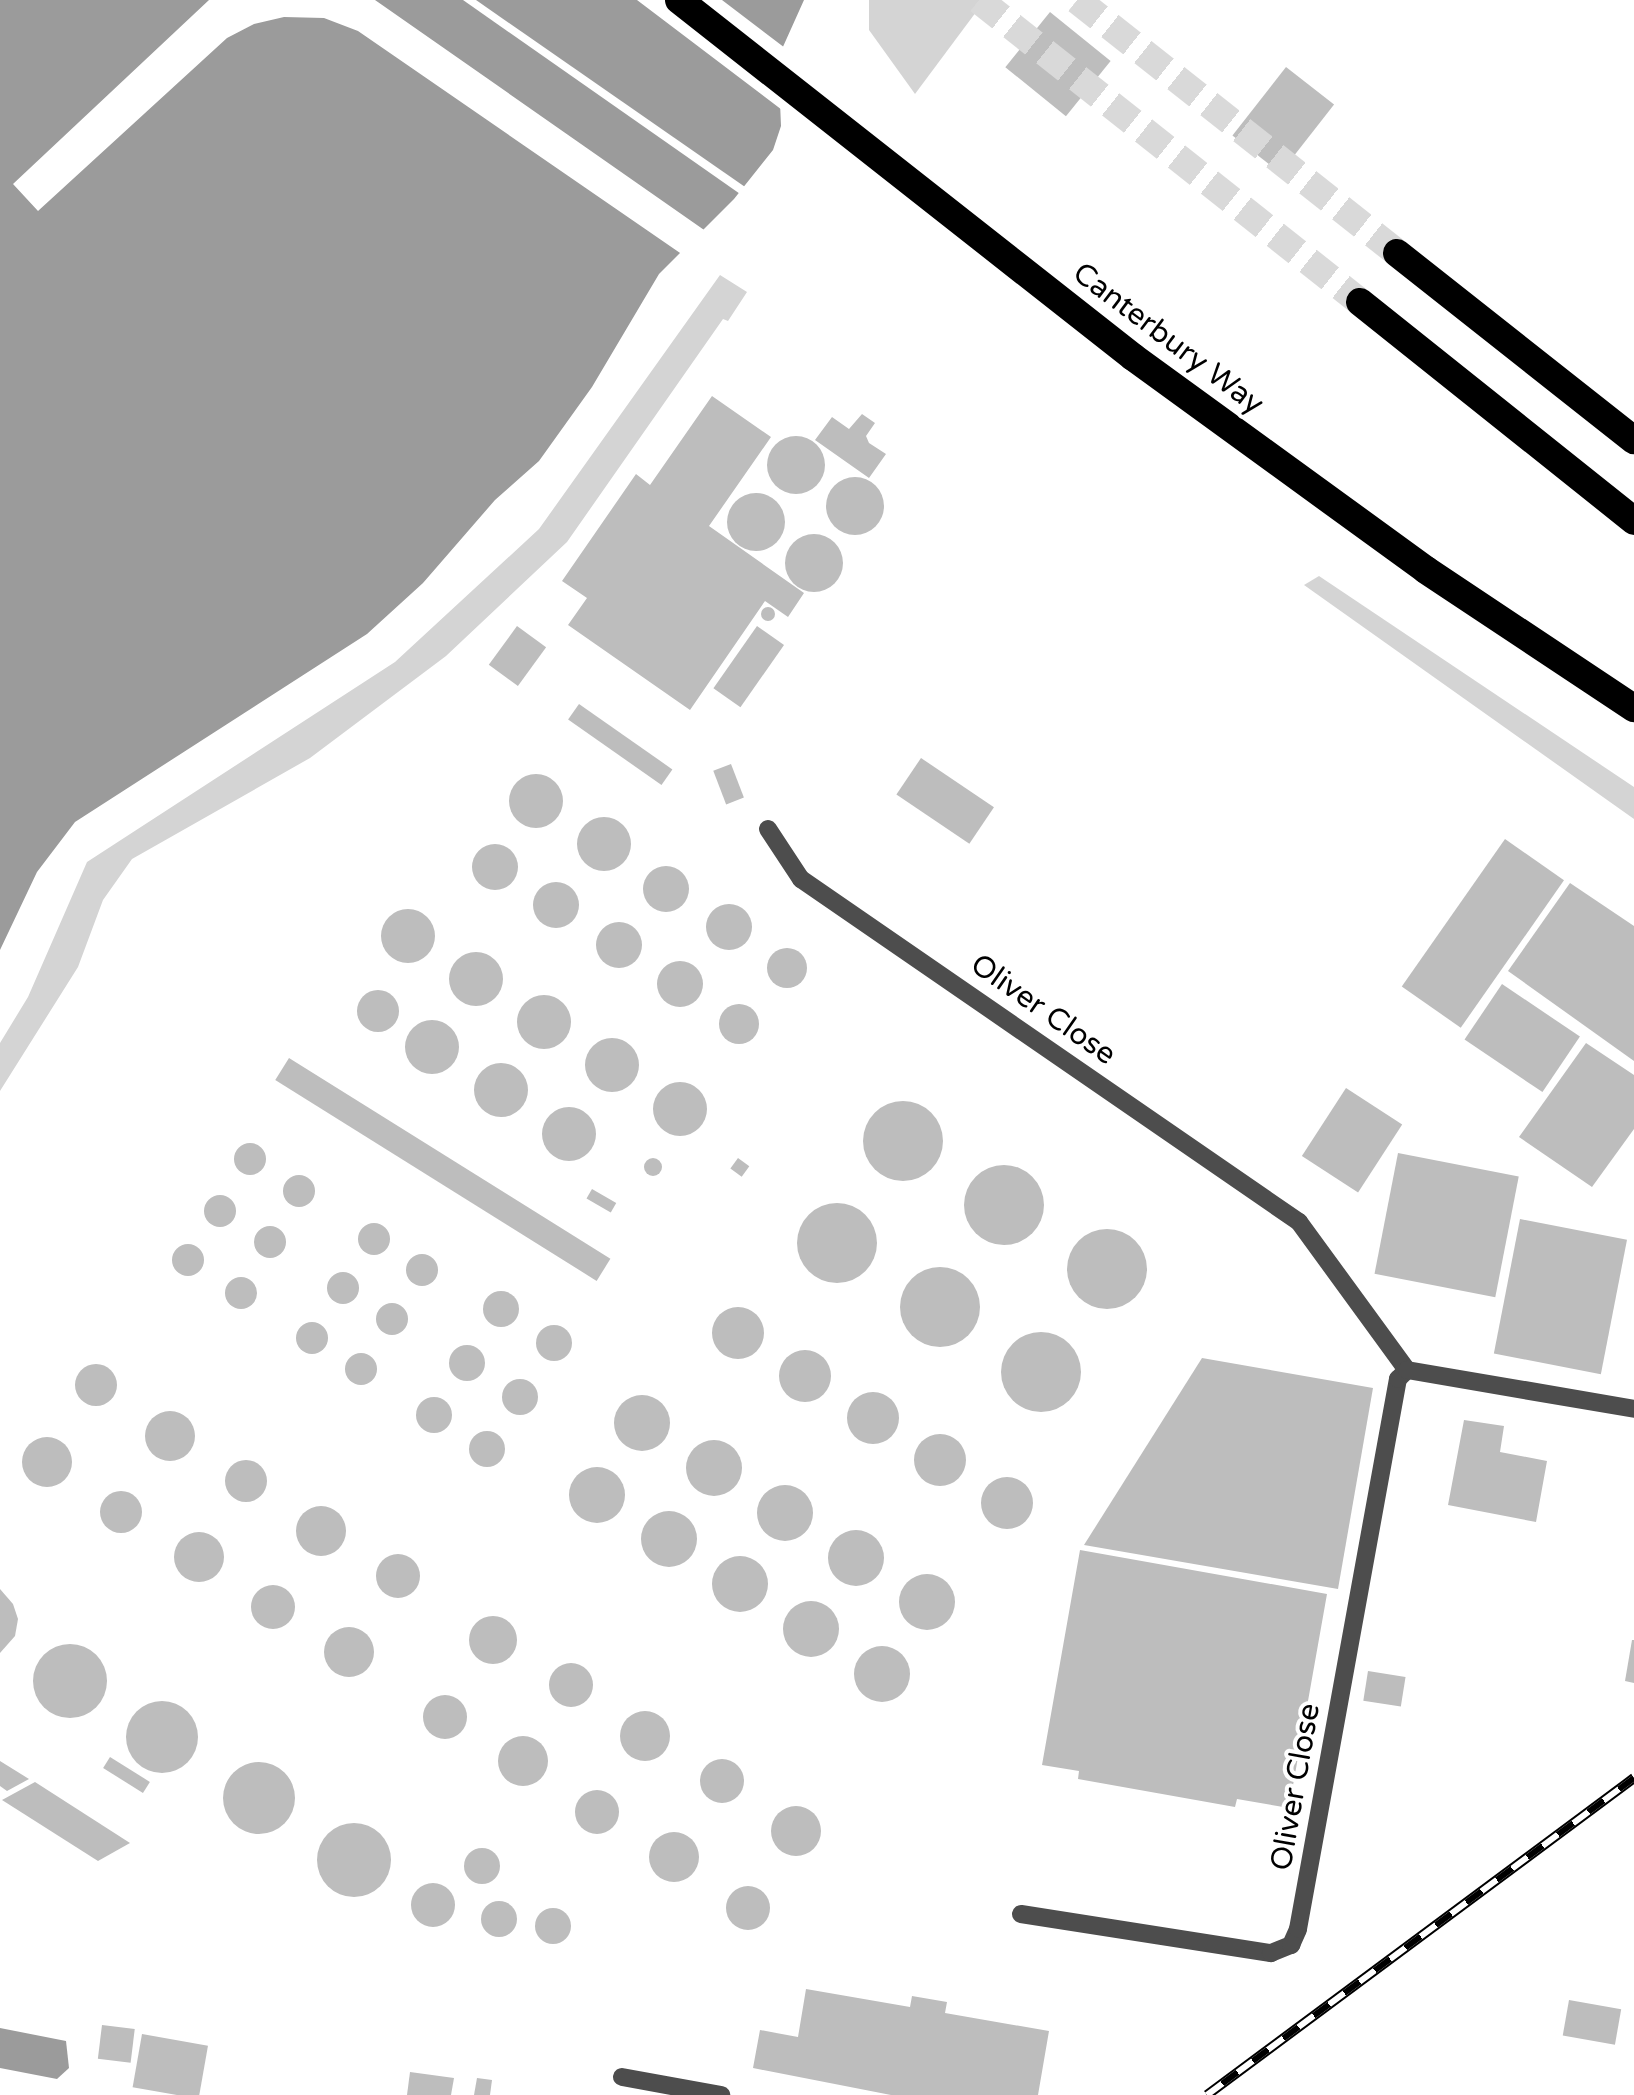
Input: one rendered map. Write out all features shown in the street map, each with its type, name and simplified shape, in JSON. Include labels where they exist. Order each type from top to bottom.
[{"type":"highway","name":"Canterbury Way","points":[[680,0],[1132,356],[1426,570],[1634,708]]},
{"type":"highway","points":[[1398,253],[1634,440]]},
{"type":"highway","points":[[1360,302],[1634,520]]},
{"type":"street","name":"Oliver Close","points":[[768,829],[801,879],[1299,1222],[1406,1370],[1398,1379],[1391,1400],[1298,1929],[1291,1945],[1271,1954],[1021,1914]]},
{"type":"street","points":[[1406,1370],[1634,1409]]},
{"type":"street","points":[[622,2077],[721,2095]]},
{"type":"shaded area","points":[[0,0],[804,0],[764,89],[780,102],[781,126],[773,150],[734,199],[659,274],[592,387],[539,461],[495,500],[423,583],[367,634],[75,822],[37,872],[0,950]]},
{"type":"shaded area","points":[[869,0],[985,0],[915,94],[869,30]]},
{"type":"shaded area","points":[[720,275],[747,292],[728,321],[723,319],[567,542],[446,656],[310,758],[132,859],[103,900],[78,967],[0,1091],[0,1043],[28,997],[87,862],[395,662],[539,529]]},
{"type":"shaded area","points":[[1319,576],[1634,787],[1634,819],[1304,585]]},
{"type":"shaded area","points":[[0,2028],[66,2041],[69,2068],[57,2079],[0,2068]]},
{"type":"pier","points":[[209,0],[375,0],[707,232],[683,255],[358,31],[324,18],[284,17],[254,24],[227,38],[38,211],[13,184]]},
{"type":"pier","points":[[463,0],[476,0],[748,189],[743,196]]},
{"type":"pier","points":[[637,0],[722,0],[789,51],[770,88],[784,100],[786,113]]},
{"type":"building","points":[[1050,12],[1111,61],[1066,116],[1005,67]]},
{"type":"building","points":[[1286,67],[1334,105],[1281,173],[1232,136]]},
{"type":"building","points":[[712,396],[771,437],[709,526],[804,593],[788,617],[765,601],[690,710],[568,625],[587,598],[562,581],[636,474],[650,485]]},
{"type":"building","points":[[862,414],[875,423],[866,436],[869,443],[886,454],[869,478],[815,440],[832,417],[849,429]]},
{"type":"building","points":[[796,436],[816,445],[825,465],[816,485],[796,494],[776,485],[767,465],[776,445]]},
{"type":"building","points":[[855,477],[875,486],[884,506],[875,526],[855,535],[835,526],[826,506],[835,486]]},
{"type":"building","points":[[756,493],[776,502],[785,522],[776,542],[756,551],[736,542],[727,522],[736,502]]},
{"type":"building","points":[[814,534],[834,543],[843,563],[834,583],[814,592],[794,583],[785,563],[794,543]]},
{"type":"building","points":[[768,607],[775,614],[768,621],[761,614]]},
{"type":"building","points":[[517,626],[546,647],[518,686],[489,665]]},
{"type":"building","points":[[757,626],[784,645],[740,707],[713,688]]},
{"type":"building","points":[[579,704],[672,769],[661,785],[568,720]]},
{"type":"building","points":[[921,758],[994,807],[969,844],[896,794]]},
{"type":"building","points":[[731,764],[744,798],[726,804],[713,771]]},
{"type":"building","points":[[536,774],[555,782],[563,801],[555,820],[536,828],[517,820],[509,801],[517,782]]},
{"type":"building","points":[[604,817],[623,825],[631,844],[623,863],[604,871],[585,863],[577,844],[585,825]]},
{"type":"building","points":[[1505,839],[1564,880],[1461,1028],[1402,986]]},
{"type":"building","points":[[495,844],[511,851],[518,867],[511,883],[495,890],[479,883],[472,867],[479,851]]},
{"type":"building","points":[[666,866],[682,873],[689,889],[682,905],[666,912],[650,905],[643,889],[650,873]]},
{"type":"building","points":[[556,882],[572,889],[579,905],[572,921],[556,928],[540,921],[533,905],[540,889]]},
{"type":"building","points":[[1570,883],[1634,926],[1634,1061],[1508,971]]},
{"type":"building","points":[[729,904],[745,911],[752,927],[745,943],[729,950],[713,943],[706,927],[713,911]]},
{"type":"building","points":[[408,909],[427,917],[435,936],[427,955],[408,963],[389,955],[381,936],[389,917]]},
{"type":"building","points":[[619,922],[635,929],[642,945],[635,961],[619,968],[603,961],[596,945],[603,929]]},
{"type":"building","points":[[787,948],[801,954],[807,968],[801,982],[787,988],[773,982],[767,968],[773,954]]},
{"type":"building","points":[[476,952],[495,960],[503,979],[495,998],[476,1006],[457,998],[449,979],[457,960]]},
{"type":"building","points":[[680,961],[696,968],[703,984],[696,1000],[680,1007],[664,1000],[657,984],[664,968]]},
{"type":"building","points":[[1502,984],[1580,1037],[1542,1092],[1465,1040]]},
{"type":"building","points":[[378,990],[393,996],[399,1011],[393,1026],[378,1032],[363,1026],[357,1011],[363,996]]},
{"type":"building","points":[[544,995],[563,1003],[571,1022],[563,1041],[544,1049],[525,1041],[517,1022],[525,1003]]},
{"type":"building","points":[[739,1004],[753,1010],[759,1024],[753,1038],[739,1044],[725,1038],[719,1024],[725,1010]]},
{"type":"building","points":[[432,1020],[451,1028],[459,1047],[451,1066],[432,1074],[413,1066],[405,1047],[413,1028]]},
{"type":"building","points":[[612,1038],[631,1046],[639,1065],[631,1084],[612,1092],[593,1084],[585,1065],[593,1046]]},
{"type":"building","points":[[1586,1043],[1634,1075],[1634,1129],[1592,1187],[1519,1137]]},
{"type":"building","points":[[289,1058],[610,1259],[597,1281],[275,1080]]},
{"type":"building","points":[[501,1063],[520,1071],[528,1090],[520,1109],[501,1117],[482,1109],[474,1090],[482,1071]]},
{"type":"building","points":[[680,1082],[699,1090],[707,1109],[699,1128],[680,1136],[661,1128],[653,1109],[661,1090]]},
{"type":"building","points":[[1346,1088],[1402,1124],[1358,1192],[1302,1156]]},
{"type":"building","points":[[903,1101],[918,1104],[931,1113],[940,1126],[940,1156],[931,1169],[918,1178],[903,1181],[888,1178],[875,1169],[866,1156],[863,1141],[866,1126],[875,1113],[888,1104]]},
{"type":"building","points":[[569,1107],[588,1115],[596,1134],[588,1153],[569,1161],[550,1153],[542,1134],[550,1115]]},
{"type":"building","points":[[250,1143],[261,1148],[266,1159],[261,1170],[250,1175],[239,1170],[234,1159],[239,1148]]},
{"type":"building","points":[[1398,1153],[1519,1176],[1495,1297],[1375,1274]]},
{"type":"building","points":[[653,1158],[662,1167],[653,1176],[644,1167]]},
{"type":"building","points":[[738,1158],[749,1166],[742,1177],[730,1169]]},
{"type":"building","points":[[1004,1165],[1019,1168],[1032,1177],[1041,1190],[1041,1220],[1032,1233],[1019,1242],[1004,1245],[989,1242],[976,1233],[967,1220],[964,1205],[967,1190],[976,1177],[989,1168]]},
{"type":"building","points":[[299,1175],[311,1179],[315,1191],[311,1203],[299,1207],[287,1203],[283,1191],[287,1179]]},
{"type":"building","points":[[592,1189],[616,1203],[611,1213],[586,1199]]},
{"type":"building","points":[[220,1195],[232,1199],[236,1211],[232,1223],[220,1227],[208,1223],[204,1211],[208,1199]]},
{"type":"building","points":[[837,1203],[852,1206],[865,1215],[874,1228],[874,1258],[865,1271],[852,1280],[837,1283],[822,1280],[809,1271],[800,1258],[797,1243],[800,1228],[809,1215],[822,1206]]},
{"type":"building","points":[[1520,1219],[1627,1240],[1601,1374],[1494,1353]]},
{"type":"building","points":[[374,1223],[386,1227],[390,1239],[386,1251],[374,1255],[362,1251],[358,1239],[362,1227]]},
{"type":"building","points":[[270,1226],[282,1230],[286,1242],[282,1254],[270,1258],[258,1254],[254,1242],[258,1230]]},
{"type":"building","points":[[1107,1229],[1122,1232],[1135,1241],[1144,1254],[1144,1284],[1135,1297],[1122,1306],[1107,1309],[1092,1306],[1079,1297],[1070,1284],[1067,1269],[1070,1254],[1079,1241],[1092,1232]]},
{"type":"building","points":[[188,1244],[199,1249],[204,1260],[199,1271],[188,1276],[177,1271],[172,1260],[177,1249]]},
{"type":"building","points":[[422,1254],[434,1258],[438,1270],[434,1282],[422,1286],[410,1282],[406,1270],[410,1258]]},
{"type":"building","points":[[940,1267],[955,1270],[968,1279],[977,1292],[977,1322],[968,1335],[955,1344],[940,1347],[925,1344],[912,1335],[903,1322],[900,1307],[903,1292],[912,1279],[925,1270]]},
{"type":"building","points":[[343,1272],[354,1277],[359,1288],[354,1299],[343,1304],[332,1299],[327,1288],[332,1277]]},
{"type":"building","points":[[241,1277],[253,1281],[257,1293],[253,1305],[241,1309],[229,1305],[225,1293],[229,1281]]},
{"type":"building","points":[[501,1291],[514,1296],[519,1309],[514,1322],[501,1327],[488,1322],[483,1309],[488,1296]]},
{"type":"building","points":[[392,1303],[403,1308],[408,1319],[403,1330],[392,1335],[381,1330],[376,1319],[381,1308]]},
{"type":"building","points":[[738,1307],[756,1315],[764,1333],[756,1351],[738,1359],[720,1351],[712,1333],[720,1315]]},
{"type":"building","points":[[312,1322],[324,1326],[328,1338],[324,1350],[312,1354],[300,1350],[296,1338],[300,1326]]},
{"type":"building","points":[[554,1325],[567,1330],[572,1343],[567,1356],[554,1361],[541,1356],[536,1343],[541,1330]]},
{"type":"building","points":[[1041,1332],[1056,1335],[1069,1344],[1078,1357],[1078,1387],[1069,1400],[1056,1409],[1041,1412],[1026,1409],[1013,1400],[1004,1387],[1001,1372],[1004,1357],[1013,1344],[1026,1335]]},
{"type":"building","points":[[467,1345],[480,1350],[485,1363],[480,1376],[467,1381],[454,1376],[449,1363],[454,1350]]},
{"type":"building","points":[[805,1350],[823,1358],[831,1376],[823,1394],[805,1402],[787,1394],[779,1376],[787,1358]]},
{"type":"building","points":[[361,1353],[373,1357],[377,1369],[373,1381],[361,1385],[349,1381],[345,1369],[349,1357]]},
{"type":"building","points":[[1202,1358],[1373,1388],[1338,1589],[1084,1545]]},
{"type":"building","points":[[96,1364],[111,1370],[117,1385],[111,1400],[96,1406],[81,1400],[75,1385],[81,1370]]},
{"type":"building","points":[[520,1379],[533,1384],[538,1397],[533,1410],[520,1415],[507,1410],[502,1397],[507,1384]]},
{"type":"building","points":[[873,1392],[891,1400],[899,1418],[891,1436],[873,1444],[855,1436],[847,1418],[855,1400]]},
{"type":"building","points":[[642,1395],[662,1403],[670,1423],[662,1443],[642,1451],[622,1443],[614,1423],[622,1403]]},
{"type":"building","points":[[434,1397],[447,1402],[452,1415],[447,1428],[434,1433],[421,1428],[416,1415],[421,1402]]},
{"type":"building","points":[[170,1411],[188,1418],[195,1436],[188,1454],[170,1461],[152,1454],[145,1436],[152,1418]]},
{"type":"building","points":[[1464,1420],[1504,1426],[1500,1452],[1547,1461],[1536,1522],[1448,1505]]},
{"type":"building","points":[[487,1431],[500,1436],[505,1449],[500,1462],[487,1467],[474,1462],[469,1449],[474,1436]]},
{"type":"building","points":[[940,1434],[958,1442],[966,1460],[958,1478],[940,1486],[922,1478],[914,1460],[922,1442]]},
{"type":"building","points":[[47,1437],[65,1444],[72,1462],[65,1480],[47,1487],[29,1480],[22,1462],[29,1444]]},
{"type":"building","points":[[714,1440],[734,1448],[742,1468],[734,1488],[714,1496],[694,1488],[686,1468],[694,1448]]},
{"type":"building","points":[[246,1460],[261,1466],[267,1481],[261,1496],[246,1502],[231,1496],[225,1481],[231,1466]]},
{"type":"building","points":[[597,1467],[617,1475],[625,1495],[617,1515],[597,1523],[577,1515],[569,1495],[577,1475]]},
{"type":"building","points":[[1007,1477],[1025,1485],[1033,1503],[1025,1521],[1007,1529],[989,1521],[981,1503],[989,1485]]},
{"type":"building","points":[[785,1485],[805,1493],[813,1513],[805,1533],[785,1541],[765,1533],[757,1513],[765,1493]]},
{"type":"building","points":[[121,1491],[136,1497],[142,1512],[136,1527],[121,1533],[106,1527],[100,1512],[106,1497]]},
{"type":"building","points":[[321,1506],[339,1513],[346,1531],[339,1549],[321,1556],[303,1549],[296,1531],[303,1513]]},
{"type":"building","points":[[669,1511],[689,1519],[697,1539],[689,1559],[669,1567],[649,1559],[641,1539],[649,1519]]},
{"type":"building","points":[[856,1530],[876,1538],[884,1558],[876,1578],[856,1586],[836,1578],[828,1558],[836,1538]]},
{"type":"building","points":[[199,1532],[217,1539],[224,1557],[217,1575],[199,1582],[181,1575],[174,1557],[181,1539]]},
{"type":"building","points":[[1080,1550],[1327,1594],[1289,1808],[1237,1799],[1235,1807],[1078,1779],[1079,1771],[1042,1765]]},
{"type":"building","points":[[398,1554],[414,1560],[420,1576],[414,1592],[398,1598],[382,1592],[376,1576],[382,1560]]},
{"type":"building","points":[[740,1556],[760,1564],[768,1584],[760,1604],[740,1612],[720,1604],[712,1584],[720,1564]]},
{"type":"building","points":[[927,1574],[947,1582],[955,1602],[947,1622],[927,1630],[907,1622],[899,1602],[907,1582]]},
{"type":"building","points":[[273,1585],[289,1591],[295,1607],[289,1623],[273,1629],[257,1623],[251,1607],[257,1591]]},
{"type":"building","points":[[0,1589],[13,1604],[18,1619],[15,1636],[0,1653]]},
{"type":"building","points":[[811,1601],[831,1609],[839,1629],[831,1649],[811,1657],[791,1649],[783,1629],[791,1609]]},
{"type":"building","points":[[493,1616],[510,1623],[517,1640],[510,1657],[493,1664],[476,1657],[469,1640],[476,1623]]},
{"type":"building","points":[[349,1627],[367,1634],[374,1652],[367,1670],[349,1677],[331,1670],[324,1652],[331,1634]]},
{"type":"building","points":[[1634,1640],[1634,1683],[1625,1681]]},
{"type":"building","points":[[70,1644],[96,1655],[107,1681],[96,1707],[70,1718],[44,1707],[33,1681],[44,1655]]},
{"type":"building","points":[[882,1646],[902,1654],[910,1674],[902,1694],[882,1702],[862,1694],[854,1674],[862,1654]]},
{"type":"building","points":[[571,1663],[586,1670],[593,1685],[586,1700],[571,1707],[556,1700],[549,1685],[556,1670]]},
{"type":"building","points":[[1368,1671],[1406,1677],[1401,1707],[1363,1701]]},
{"type":"building","points":[[445,1695],[460,1702],[467,1717],[460,1732],[445,1739],[430,1732],[423,1717],[430,1702]]},
{"type":"building","points":[[162,1701],[176,1703],[188,1711],[196,1723],[196,1751],[188,1763],[176,1771],[162,1773],[148,1771],[136,1763],[128,1751],[126,1737],[128,1723],[136,1711],[148,1703]]},
{"type":"building","points":[[645,1711],[663,1718],[670,1736],[663,1754],[645,1761],[627,1754],[620,1736],[627,1718]]},
{"type":"building","points":[[523,1736],[541,1743],[548,1761],[541,1779],[523,1786],[505,1779],[498,1761],[505,1743]]},
{"type":"building","points":[[110,1757],[150,1782],[143,1793],[103,1768]]},
{"type":"building","points":[[722,1759],[737,1766],[744,1781],[737,1796],[722,1803],[707,1796],[700,1781],[707,1766]]},
{"type":"building","points":[[0,1761],[29,1779],[7,1791],[0,1786]]},
{"type":"building","points":[[259,1762],[273,1764],[285,1772],[293,1784],[293,1812],[285,1824],[273,1832],[259,1834],[245,1832],[233,1824],[225,1812],[223,1798],[225,1784],[233,1772],[245,1764]]},
{"type":"building","points":[[35,1782],[130,1843],[98,1861],[2,1800]]},
{"type":"building","points":[[597,1790],[612,1797],[619,1812],[612,1827],[597,1834],[582,1827],[575,1812],[582,1797]]},
{"type":"building","points":[[796,1806],[814,1813],[821,1831],[814,1849],[796,1856],[778,1849],[771,1831],[778,1813]]},
{"type":"building","points":[[354,1823],[380,1834],[391,1860],[380,1886],[354,1897],[328,1886],[317,1860],[328,1834]]},
{"type":"building","points":[[674,1832],[692,1839],[699,1857],[692,1875],[674,1882],[656,1875],[649,1857],[656,1839]]},
{"type":"building","points":[[482,1848],[495,1853],[500,1866],[495,1879],[482,1884],[469,1879],[464,1866],[469,1853]]},
{"type":"building","points":[[433,1883],[448,1890],[455,1905],[448,1920],[433,1927],[418,1920],[411,1905],[418,1890]]},
{"type":"building","points":[[748,1886],[763,1893],[770,1908],[763,1923],[748,1930],[733,1923],[726,1908],[733,1893]]},
{"type":"building","points":[[499,1901],[512,1906],[517,1919],[512,1932],[499,1937],[486,1932],[481,1919],[486,1906]]},
{"type":"building","points":[[553,1908],[566,1913],[571,1926],[566,1939],[553,1944],[540,1939],[535,1926],[540,1913]]},
{"type":"building","points":[[806,1989],[910,2007],[912,1996],[947,2002],[945,2013],[1049,2031],[1038,2095],[891,2095],[753,2068],[760,2030],[798,2037]]},
{"type":"building","points":[[1569,2000],[1621,2009],[1615,2045],[1563,2035]]},
{"type":"building","points":[[102,2025],[135,2029],[131,2063],[98,2059]]},
{"type":"building","points":[[142,2034],[208,2046],[199,2095],[133,2087]]},
{"type":"building","points":[[410,2072],[454,2078],[451,2095],[407,2095]]},
{"type":"building","points":[[477,2078],[492,2080],[490,2095],[474,2095]]},
{"type":"tunnel","points":[[979,0],[1360,302]]},
{"type":"tunnel","points":[[1077,0],[1397,253]]},
{"type":"railway","points":[[1207,2095],[1634,1778]]}]
